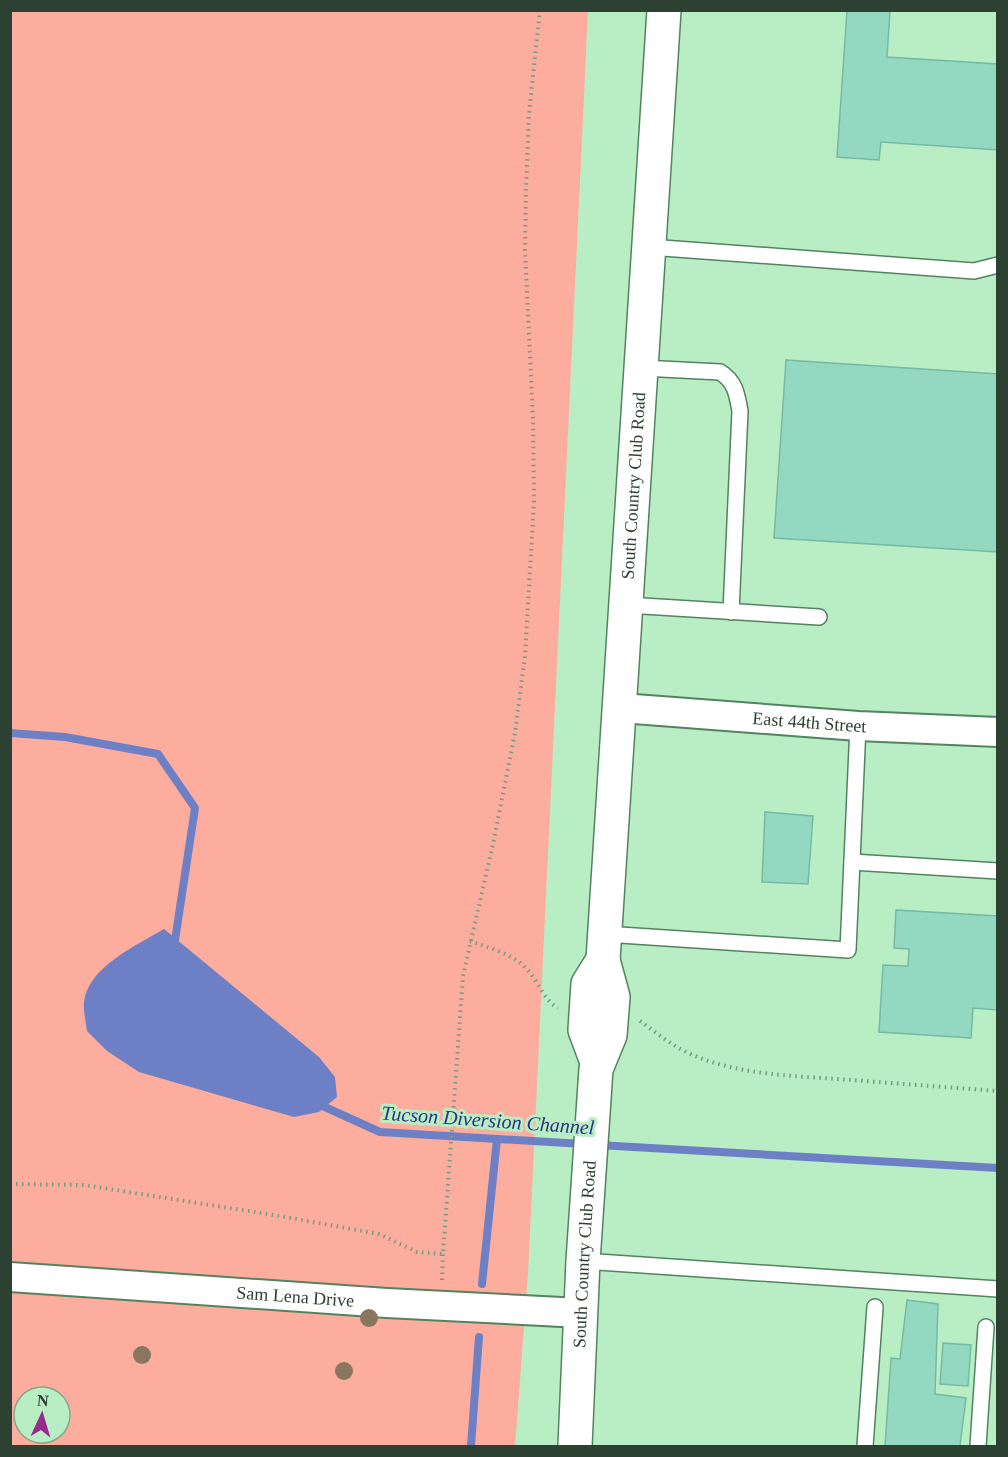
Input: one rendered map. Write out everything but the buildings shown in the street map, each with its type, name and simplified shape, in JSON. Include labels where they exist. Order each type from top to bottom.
[{"type":"street","name":"South Country Club Road","points":[[575,1446],[584,1247],[597,1066],[585,1030],[588,984],[604,947],[664,10]]},
{"type":"street","name":"East 44th Street","points":[[621,708],[858,726],[998,732]]},
{"type":"street","name":"Sam Lena Drive","points":[[10,1277],[387,1303],[581,1313]]},
{"type":"lane","points":[[649,247],[974,271],[998,265]]},
{"type":"lane","points":[[642,368],[720,372],[733,383],[737,393],[740,411],[731,612]]},
{"type":"lane","points":[[627,605],[819,617]]},
{"type":"lane","points":[[604,947],[848,950],[858,726]]},
{"type":"lane","points":[[852,862],[998,871]]},
{"type":"lane","points":[[584,1247],[998,1289]]},
{"type":"lane","points":[[865,1446],[875,1307]]},
{"type":"lane","points":[[978,1446],[986,1327]]},
{"type":"path","points":[[10,1184],[84,1185],[280,1216],[379,1234],[417,1252],[443,1254],[463,976],[513,744],[526,645],[534,501],[525,191],[540,10]]},
{"type":"path","points":[[470,941],[496,950],[525,966],[549,1001],[559,1008]]},
{"type":"path","points":[[635,1018],[667,1041],[693,1055],[723,1065],[820,1078],[998,1091]]},
{"type":"shaded area","points":[[10,11],[588,11],[528,1274],[515,1446],[11,1446]]},
{"type":"water","points":[[164,929],[319,1057],[335,1077],[337,1097],[319,1112],[294,1117],[139,1072],[107,1051],[87,1031],[84,1002],[87,989],[94,978],[115,958]]},
{"type":"waterway","name":"Tucson Diversion Channel","points":[[10,733],[65,737],[158,754],[195,808],[174,947]]},
{"type":"waterway","name":"Tucson Diversion Channel","points":[[316,1103],[380,1132],[583,1144]]},
{"type":"waterway","points":[[482,1284],[497,1139]]},
{"type":"waterway","name":"Tucson Diversion Channel","points":[[598,1145],[998,1168]]},
{"type":"waterway","points":[[471,1446],[479,1337]]}]
